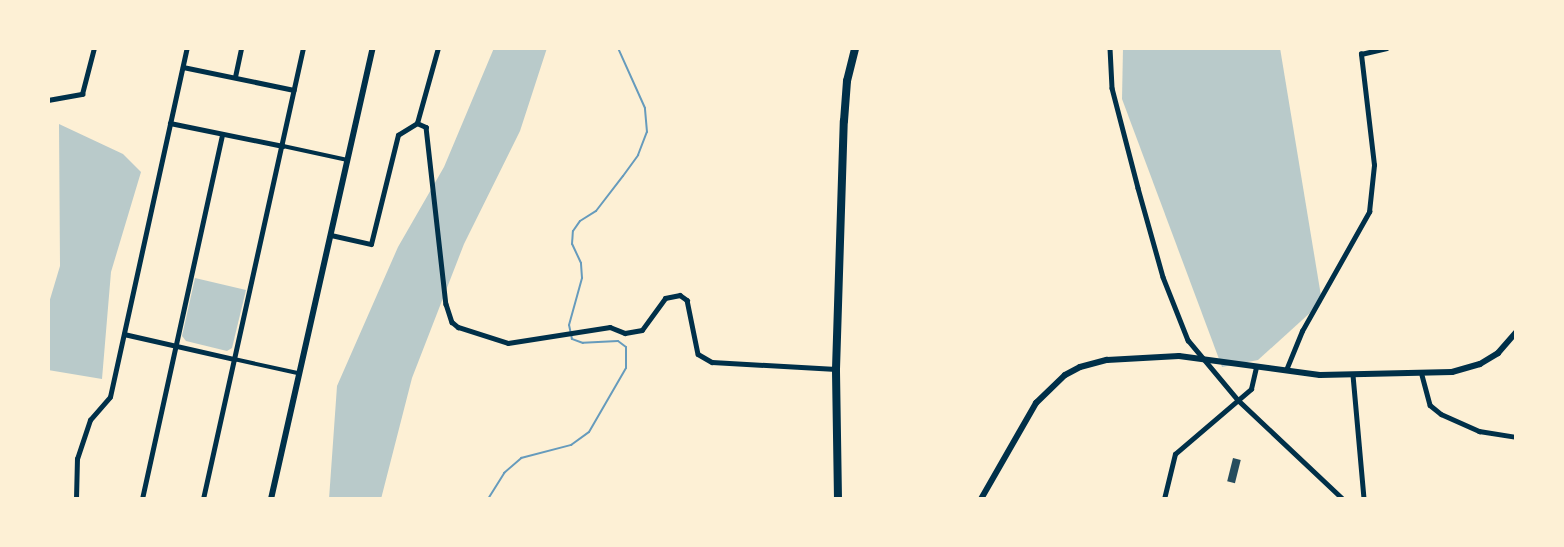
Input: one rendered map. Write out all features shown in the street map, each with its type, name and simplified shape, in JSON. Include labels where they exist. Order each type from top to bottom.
[{"type":"main road","points":[[838,499],[836,369],[844,121],[847,81],[855,48]]},
{"type":"street","points":[[48,100],[82,94],[94,48]]},
{"type":"street","points":[[76,499],[77,459],[90,420],[110,397],[187,48]]},
{"type":"street","points":[[235,77],[241,48]]},
{"type":"street","points":[[203,499],[284,146],[303,48]]},
{"type":"street","points":[[271,499],[297,373],[373,48]]},
{"type":"street","points":[[331,235],[371,244],[398,135],[417,123],[438,48]]},
{"type":"street","points":[[1110,48],[1112,88],[1164,277],[1188,340],[1205,357],[1238,400],[1343,499]]},
{"type":"street","points":[[1286,370],[1302,331],[1370,212],[1374,165],[1361,54],[1386,48]]},
{"type":"street","points":[[183,67],[294,90]]},
{"type":"street","points":[[170,123],[347,160]]},
{"type":"street","points":[[417,123],[426,127],[444,288],[452,322],[477,335],[508,343],[610,327],[625,333],[642,330],[665,298],[680,295],[687,300],[698,354],[712,362],[836,369]]},
{"type":"street","points":[[142,499],[222,135]]},
{"type":"street","points":[[981,499],[1036,403],[1065,375],[1107,360],[1205,357],[1286,370],[1353,375],[1422,375],[1480,364],[1498,353],[1516,332]]},
{"type":"street","points":[[124,334],[297,373]]},
{"type":"street","points":[[1164,499],[1174,454],[1251,389],[1256,367]]},
{"type":"street","points":[[1353,375],[1364,499]]},
{"type":"street","points":[[1422,375],[1434,409],[1479,431],[1516,436]]},
{"type":"shaded area","points":[[494,48],[547,48],[520,131],[464,244],[412,378],[381,499],[329,499],[337,386],[398,247],[444,167]]},
{"type":"shaded area","points":[[1123,48],[1280,48],[1322,302],[1258,360],[1222,367],[1122,99]]},
{"type":"shaded area","points":[[59,124],[123,154],[141,172],[111,272],[102,379],[48,370],[48,306],[60,266]]},
{"type":"shaded area","points":[[195,278],[246,290],[232,348],[227,351],[186,341],[182,336]]},
{"type":"building","points":[[1233,458],[1241,460],[1235,483],[1227,481]]},
{"type":"waterway","points":[[488,499],[504,473],[521,458],[571,445],[589,432],[626,368],[626,347],[618,341],[583,343],[572,339],[569,325],[582,278],[581,263],[572,244],[573,231],[580,221],[596,211],[623,176],[638,155],[647,132],[645,108],[618,48]]}]
